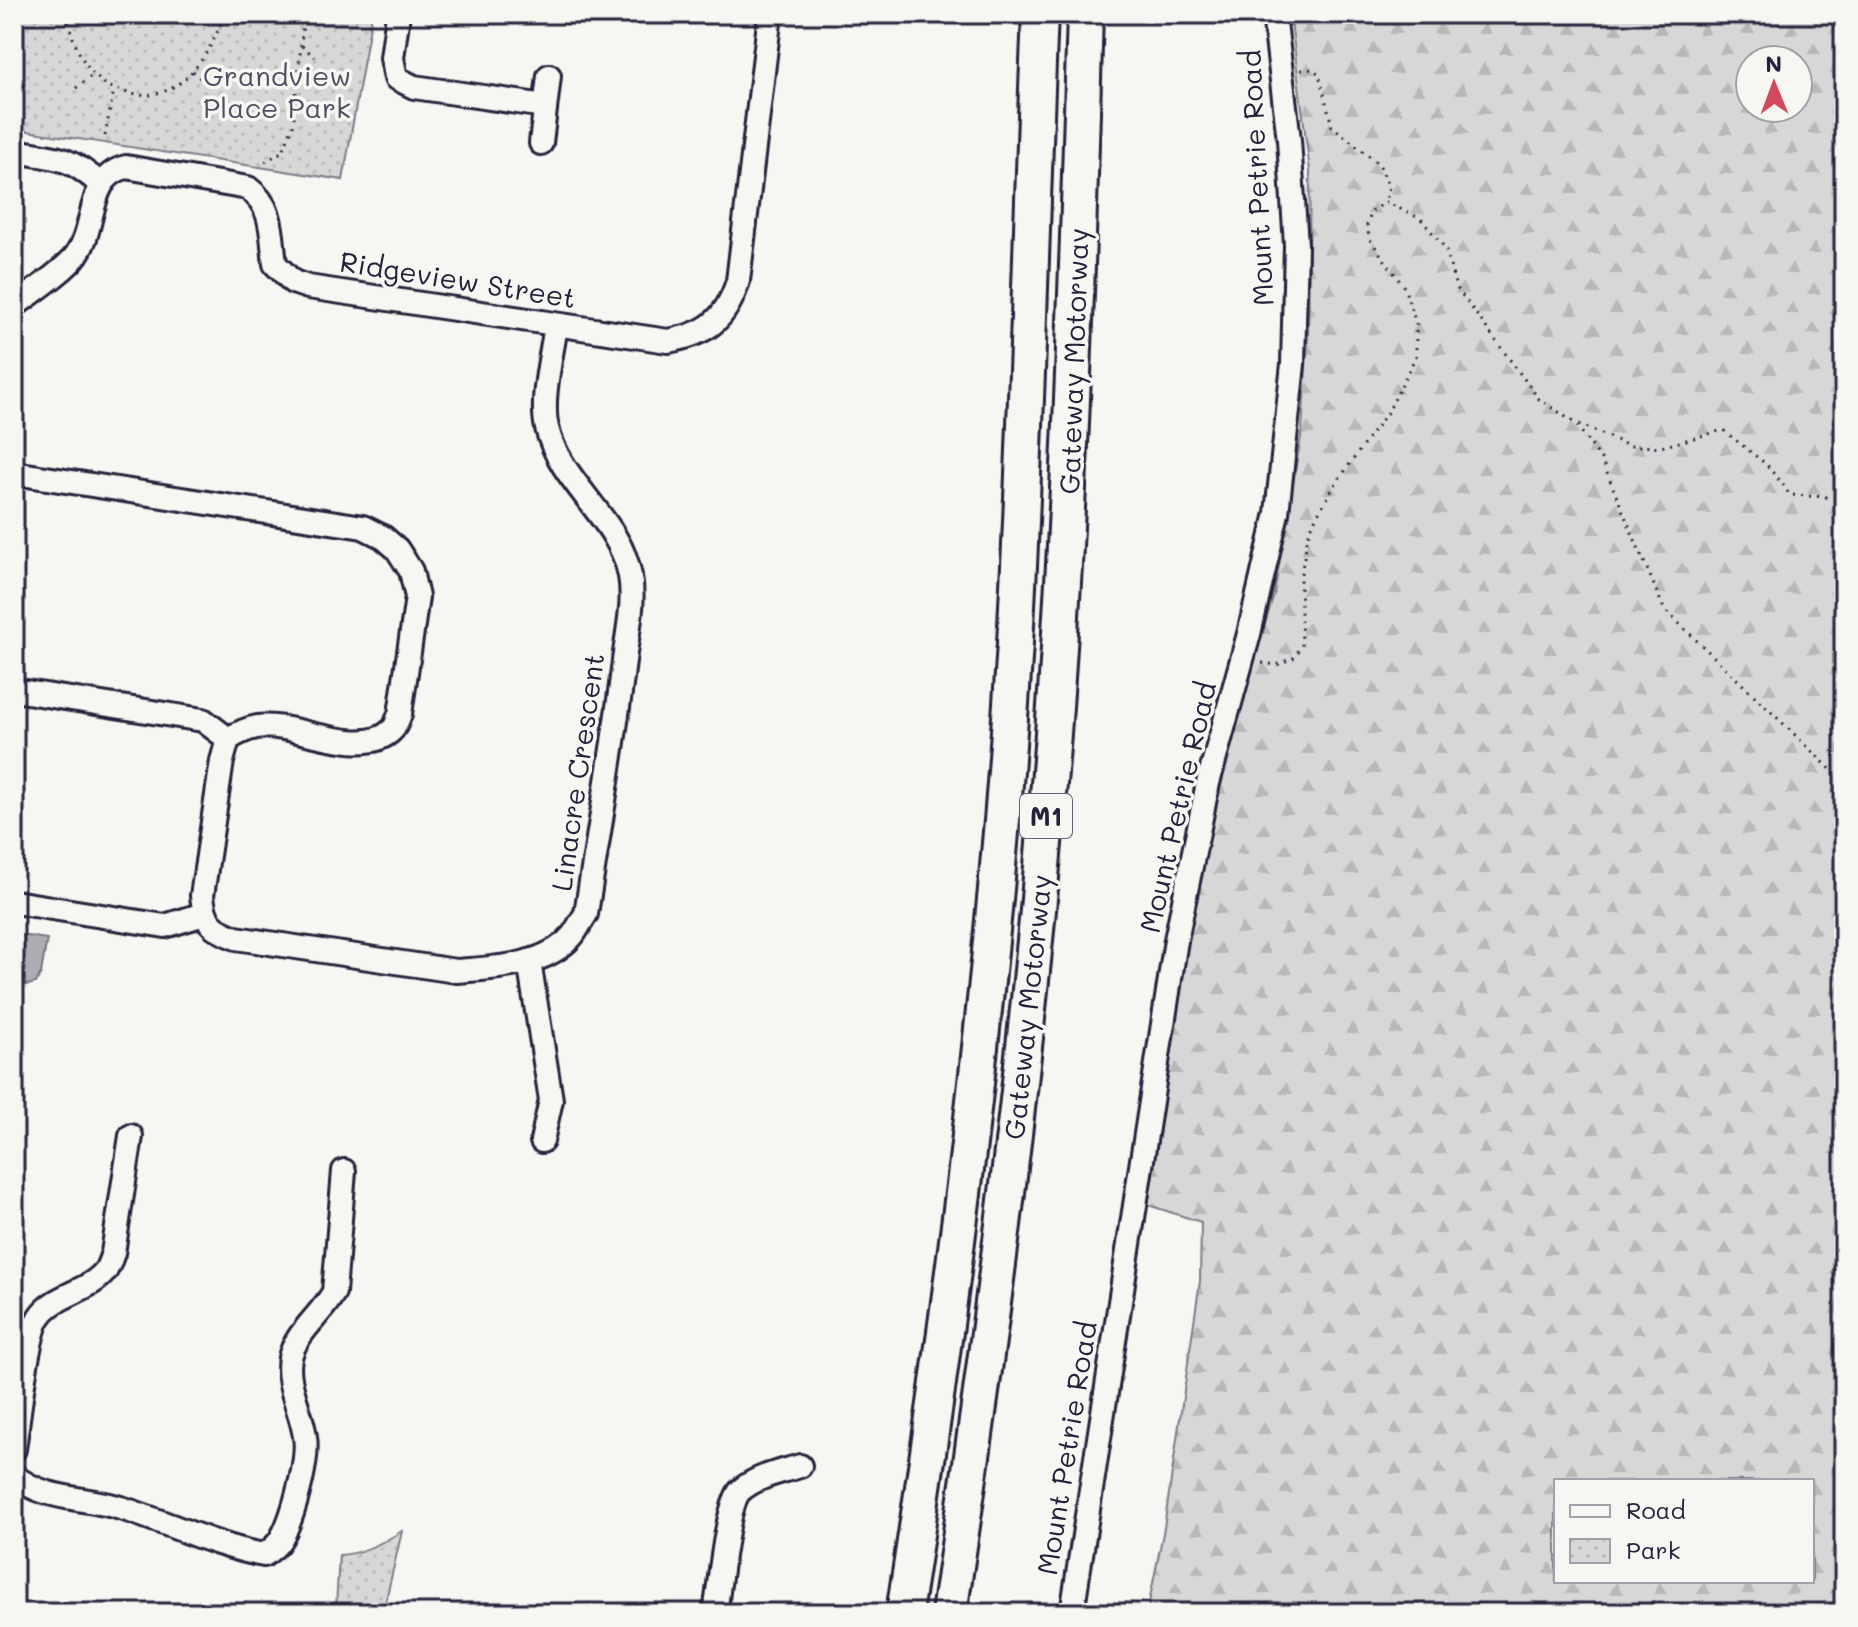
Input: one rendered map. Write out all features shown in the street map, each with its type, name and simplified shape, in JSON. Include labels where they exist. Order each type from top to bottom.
[{"type":"highway","name":"Gateway Motorway","points":[[904,1613],[949,1303],[986,987],[1014,647],[1027,404],[1040,14]]},
{"type":"highway","name":"Gateway Motorway","points":[[949,1613],[994,1304],[1030,999],[1048,794],[1066,540],[1085,14]]},
{"type":"street","points":[[398,14],[392,58],[396,78],[414,87],[545,106]]},
{"type":"street","name":"Ridgeview Street","points":[[100,184],[112,171],[126,167],[248,188],[260,197],[269,210],[275,264],[293,282],[308,287],[668,341],[692,337],[713,324],[731,304],[738,281],[770,14]]},
{"type":"street","name":"Mount Petrie Road","points":[[1072,1613],[1176,940],[1208,783],[1242,662],[1277,513],[1293,364],[1296,245],[1289,140],[1274,14]]},
{"type":"street","points":[[541,143],[549,76]]},
{"type":"street","points":[[14,151],[64,159],[80,166],[100,184],[88,236],[76,257],[14,306]]},
{"type":"street","name":"Linacre Crescent","points":[[204,914],[216,930],[236,938],[456,971],[529,961],[570,938],[586,914],[631,599],[627,564],[618,542],[552,446],[544,412],[556,325]]},
{"type":"street","points":[[14,473],[363,527],[383,537],[397,549],[411,571],[417,597],[400,714],[393,730],[376,739],[357,741],[260,726],[241,731],[228,739],[202,896],[204,914],[165,926],[14,902]]},
{"type":"street","points":[[14,690],[203,720],[228,739]]},
{"type":"street","points":[[529,961],[551,1100],[542,1141]]},
{"type":"street","points":[[14,1449],[32,1336],[40,1316],[105,1271],[113,1253],[131,1136]]},
{"type":"street","points":[[14,1476],[41,1492],[121,1508],[236,1550],[264,1555],[278,1543],[288,1524],[307,1454],[289,1373],[290,1358],[296,1342],[327,1306],[334,1292],[344,1171]]},
{"type":"street","points":[[715,1613],[730,1520],[738,1492],[756,1480],[800,1466]]},
{"type":"path","points":[[66,14],[80,55],[94,74],[114,89],[142,95],[159,93],[193,71],[214,40],[224,14]]},
{"type":"path","points":[[265,162],[283,151],[289,139],[304,14]]},
{"type":"path","points":[[302,46],[315,57]]},
{"type":"path","points":[[1242,662],[1277,665],[1293,658],[1302,646],[1300,579],[1308,536],[1336,483],[1389,410],[1416,356],[1416,323],[1404,287],[1369,238],[1367,225],[1372,211],[1386,202],[1389,187],[1379,164],[1332,126],[1319,74],[1313,69],[1281,72]]},
{"type":"path","points":[[193,71],[206,84]]},
{"type":"path","points":[[76,88],[94,74]]},
{"type":"path","points":[[105,136],[114,89]]},
{"type":"path","points":[[1386,202],[1421,219],[1445,248],[1456,287],[1539,399],[1575,423],[1629,446],[1661,447],[1723,430],[1767,465],[1790,495],[1844,498]]},
{"type":"path","points":[[1575,423],[1601,459],[1664,609],[1844,782]]},
{"type":"path","points":[[1830,1613],[1844,1604]]},
{"type":"green space","name":"Grandview Place Park","points":[[14,14],[372,14],[343,180],[14,129]]},
{"type":"green space","points":[[1290,14],[1844,14],[1844,1613],[1147,1613],[1164,1528],[1200,1281],[1201,1222],[1148,1205],[1208,830],[1242,698],[1274,594],[1302,431],[1308,337],[1310,171]]},
{"type":"green space","points":[[402,1531],[383,1613],[347,1613],[336,1607],[339,1555],[372,1547]]},
{"type":"shaded area","points":[[14,934],[47,939],[41,973],[36,983],[14,982]]}]
